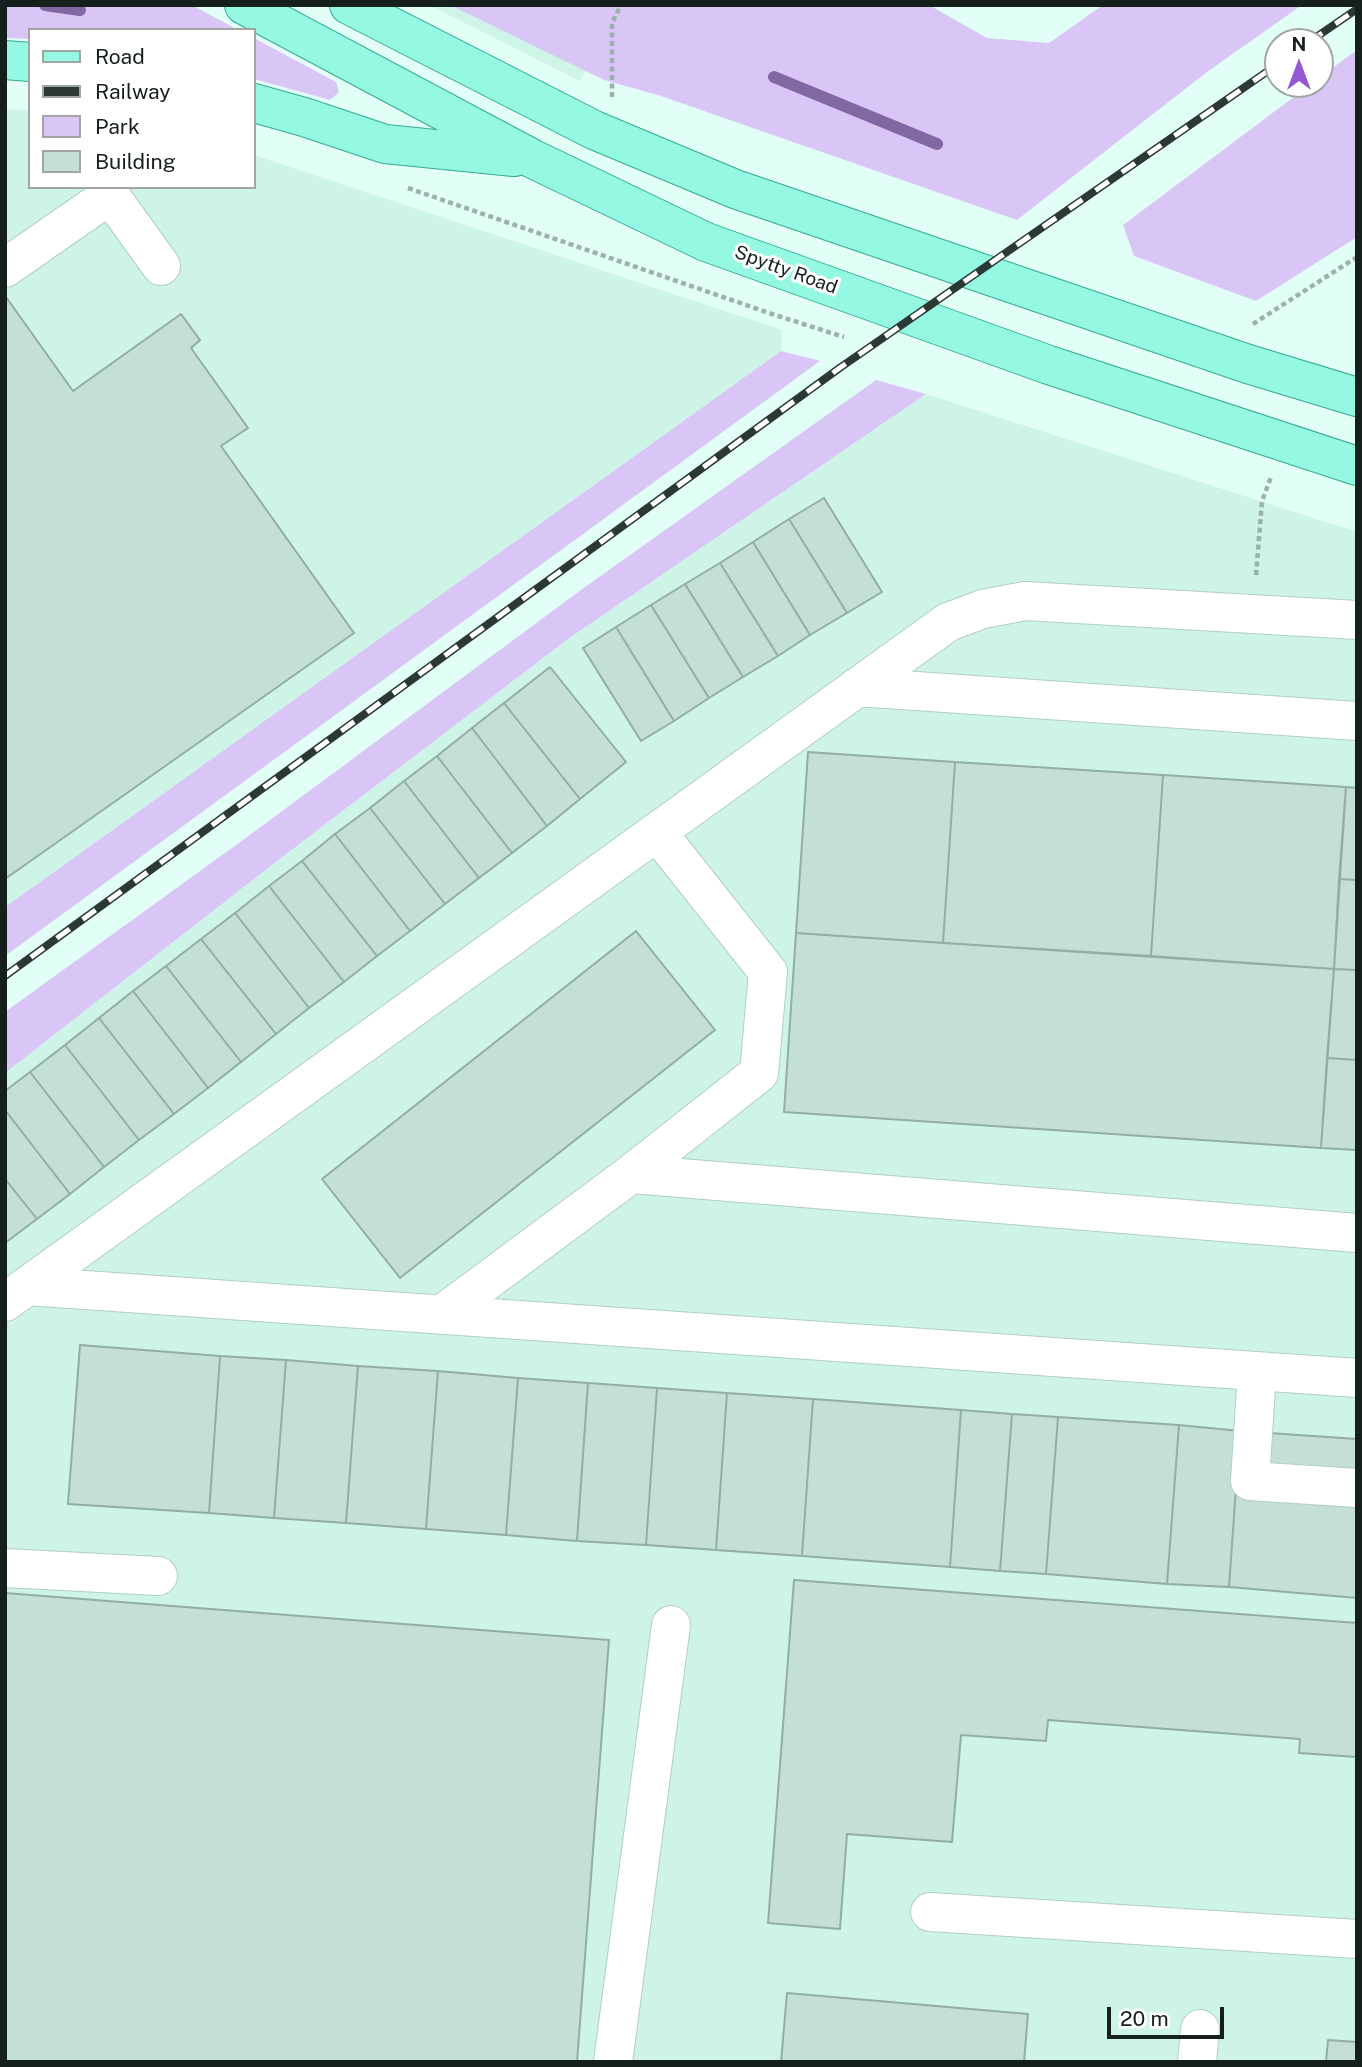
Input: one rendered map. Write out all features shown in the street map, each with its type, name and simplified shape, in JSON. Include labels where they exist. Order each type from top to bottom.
[{"type":"main road","name":"Spytty Road","points":[[244,5],[533,159],[706,242],[1049,365],[1357,466]]},
{"type":"main road","points":[[349,5],[594,130],[735,190],[1248,364],[1357,397]]},
{"type":"main road","points":[[5,60],[28,62]]},
{"type":"main road","points":[[256,104],[385,144],[533,159]]},
{"type":"lane","points":[[5,268],[110,195],[161,266]]},
{"type":"lane","points":[[16,1294],[948,622],[983,609],[1025,601],[1357,620]]},
{"type":"lane","points":[[858,687],[1357,721]]},
{"type":"lane","points":[[441,1315],[631,1174],[759,1073],[768,972],[657,832]]},
{"type":"lane","points":[[631,1174],[1357,1233]]},
{"type":"lane","points":[[16,1294],[441,1315],[1357,1378]]},
{"type":"lane","points":[[1256,1371],[1250,1481],[1357,1488]]},
{"type":"lane","points":[[5,1568],[158,1576]]},
{"type":"lane","points":[[613,2062],[671,1625]]},
{"type":"lane","points":[[930,1912],[1357,1939]]},
{"type":"path","points":[[612,97],[612,23],[621,5]]},
{"type":"path","points":[[1252,324],[1357,257]]},
{"type":"path","points":[[1252,614],[1262,501],[1271,476]]},
{"type":"shaded area","points":[[429,5],[621,5],[580,81]]},
{"type":"shaded area","points":[[5,109],[28,110],[28,189],[256,189],[256,156],[782,330],[781,351],[5,907]]},
{"type":"shaded area","points":[[926,394],[1357,532],[1357,2062],[5,2062],[5,1073],[568,639]]},
{"type":"green space","points":[[5,5],[192,5],[234,28],[28,28],[28,39],[5,38]]},
{"type":"green space","points":[[450,5],[929,5],[987,38],[1049,43],[1103,5],[1302,5],[1269,28],[1264,28],[1264,32],[1207,72],[1017,220],[661,96],[604,80]]},
{"type":"green space","points":[[256,39],[336,82],[339,92],[330,100],[256,80]]},
{"type":"green space","points":[[1357,50],[1357,237],[1256,301],[1134,256],[1123,225],[1292,98],[1334,98],[1334,67]]},
{"type":"green space","points":[[781,351],[820,361],[5,956],[5,907]]},
{"type":"green space","points":[[876,380],[926,394],[568,639],[5,1073],[5,1012],[585,587]]},
{"type":"building","points":[[6,297],[73,391],[181,314],[200,340],[191,348],[248,428],[221,446],[354,633],[5,879]]},
{"type":"building","points":[[824,498],[882,592],[847,613],[789,519]]},
{"type":"building","points":[[789,519],[847,613],[810,635],[753,542]]},
{"type":"building","points":[[753,542],[810,635],[778,656],[720,563]]},
{"type":"building","points":[[720,563],[778,656],[743,677],[685,584]]},
{"type":"building","points":[[685,584],[743,677],[709,698],[651,605]]},
{"type":"building","points":[[651,605],[709,698],[674,721],[616,627]]},
{"type":"building","points":[[616,627],[674,721],[641,741],[583,648]]},
{"type":"building","points":[[550,667],[626,762],[580,799],[504,703]]},
{"type":"building","points":[[504,703],[580,799],[547,826],[472,728]]},
{"type":"building","points":[[472,728],[547,826],[512,853],[437,756]]},
{"type":"building","points":[[808,752],[955,762],[943,943],[796,933]]},
{"type":"building","points":[[437,756],[512,853],[479,878],[404,781]]},
{"type":"building","points":[[955,762],[1163,775],[1151,956],[943,943]]},
{"type":"building","points":[[1163,775],[1346,787],[1334,969],[1151,956]]},
{"type":"building","points":[[404,781],[479,878],[445,904],[370,808]]},
{"type":"building","points":[[1346,787],[1357,788],[1357,880],[1339,879]]},
{"type":"building","points":[[370,808],[445,904],[410,931],[335,834]]},
{"type":"building","points":[[335,834],[410,931],[377,956],[302,861]]},
{"type":"building","points":[[302,861],[377,956],[344,982],[269,886]]},
{"type":"building","points":[[1339,879],[1357,880],[1357,970],[1334,969]]},
{"type":"building","points":[[269,886],[344,982],[309,1008],[235,913]]},
{"type":"building","points":[[235,913],[309,1008],[276,1034],[201,939]]},
{"type":"building","points":[[636,931],[715,1030],[400,1278],[322,1179]]},
{"type":"building","points":[[796,933],[1334,969],[1321,1148],[784,1112]]},
{"type":"building","points":[[201,939],[276,1034],[241,1062],[166,966]]},
{"type":"building","points":[[166,966],[241,1062],[208,1088],[133,991]]},
{"type":"building","points":[[1334,969],[1357,970],[1357,1060],[1327,1058]]},
{"type":"building","points":[[133,991],[208,1088],[174,1114],[99,1018]]},
{"type":"building","points":[[99,1018],[174,1114],[139,1140],[65,1045]]},
{"type":"building","points":[[65,1045],[139,1140],[104,1167],[30,1072]]},
{"type":"building","points":[[1327,1058],[1357,1060],[1357,1150],[1321,1148]]},
{"type":"building","points":[[30,1072],[104,1167],[70,1194],[5,1110],[5,1091]]},
{"type":"building","points":[[5,1110],[70,1194],[37,1219],[5,1179]]},
{"type":"building","points":[[5,1179],[37,1219],[5,1243]]},
{"type":"building","points":[[80,1345],[220,1356],[209,1513],[68,1504]]},
{"type":"building","points":[[220,1356],[286,1360],[274,1518],[209,1513]]},
{"type":"building","points":[[286,1360],[358,1366],[346,1523],[274,1518]]},
{"type":"building","points":[[358,1366],[438,1371],[426,1529],[346,1523]]},
{"type":"building","points":[[438,1371],[518,1378],[506,1535],[426,1529]]},
{"type":"building","points":[[518,1378],[588,1383],[577,1541],[506,1535]]},
{"type":"building","points":[[588,1383],[657,1388],[646,1545],[577,1541]]},
{"type":"building","points":[[657,1388],[727,1393],[716,1550],[646,1545]]},
{"type":"building","points":[[727,1393],[813,1399],[802,1556],[716,1550]]},
{"type":"building","points":[[813,1399],[961,1410],[950,1567],[802,1556]]},
{"type":"building","points":[[961,1410],[1012,1414],[1000,1571],[950,1567]]},
{"type":"building","points":[[1012,1414],[1058,1417],[1046,1574],[1000,1571]]},
{"type":"building","points":[[1058,1417],[1179,1425],[1167,1584],[1046,1574]]},
{"type":"building","points":[[1179,1425],[1240,1431],[1229,1587],[1167,1584]]},
{"type":"building","points":[[1240,1431],[1357,1439],[1357,1598],[1229,1587]]},
{"type":"building","points":[[794,1580],[1357,1623],[1357,1757],[1299,1753],[1300,1739],[1048,1720],[1046,1741],[961,1735],[952,1842],[847,1834],[840,1929],[768,1923]]},
{"type":"building","points":[[5,1593],[609,1640],[577,2062],[5,2062]]},
{"type":"building","points":[[787,1993],[1028,2014],[1024,2062],[781,2062]]},
{"type":"building","points":[[1328,2040],[1357,2042],[1357,2062],[1326,2062]]},
{"type":"waterway","points":[[45,5],[80,10]]},
{"type":"waterway","points":[[774,77],[937,144]]},
{"type":"railway","points":[[1329,28],[1357,9]]},
{"type":"railway","points":[[5,976],[841,367],[1264,74]]}]
